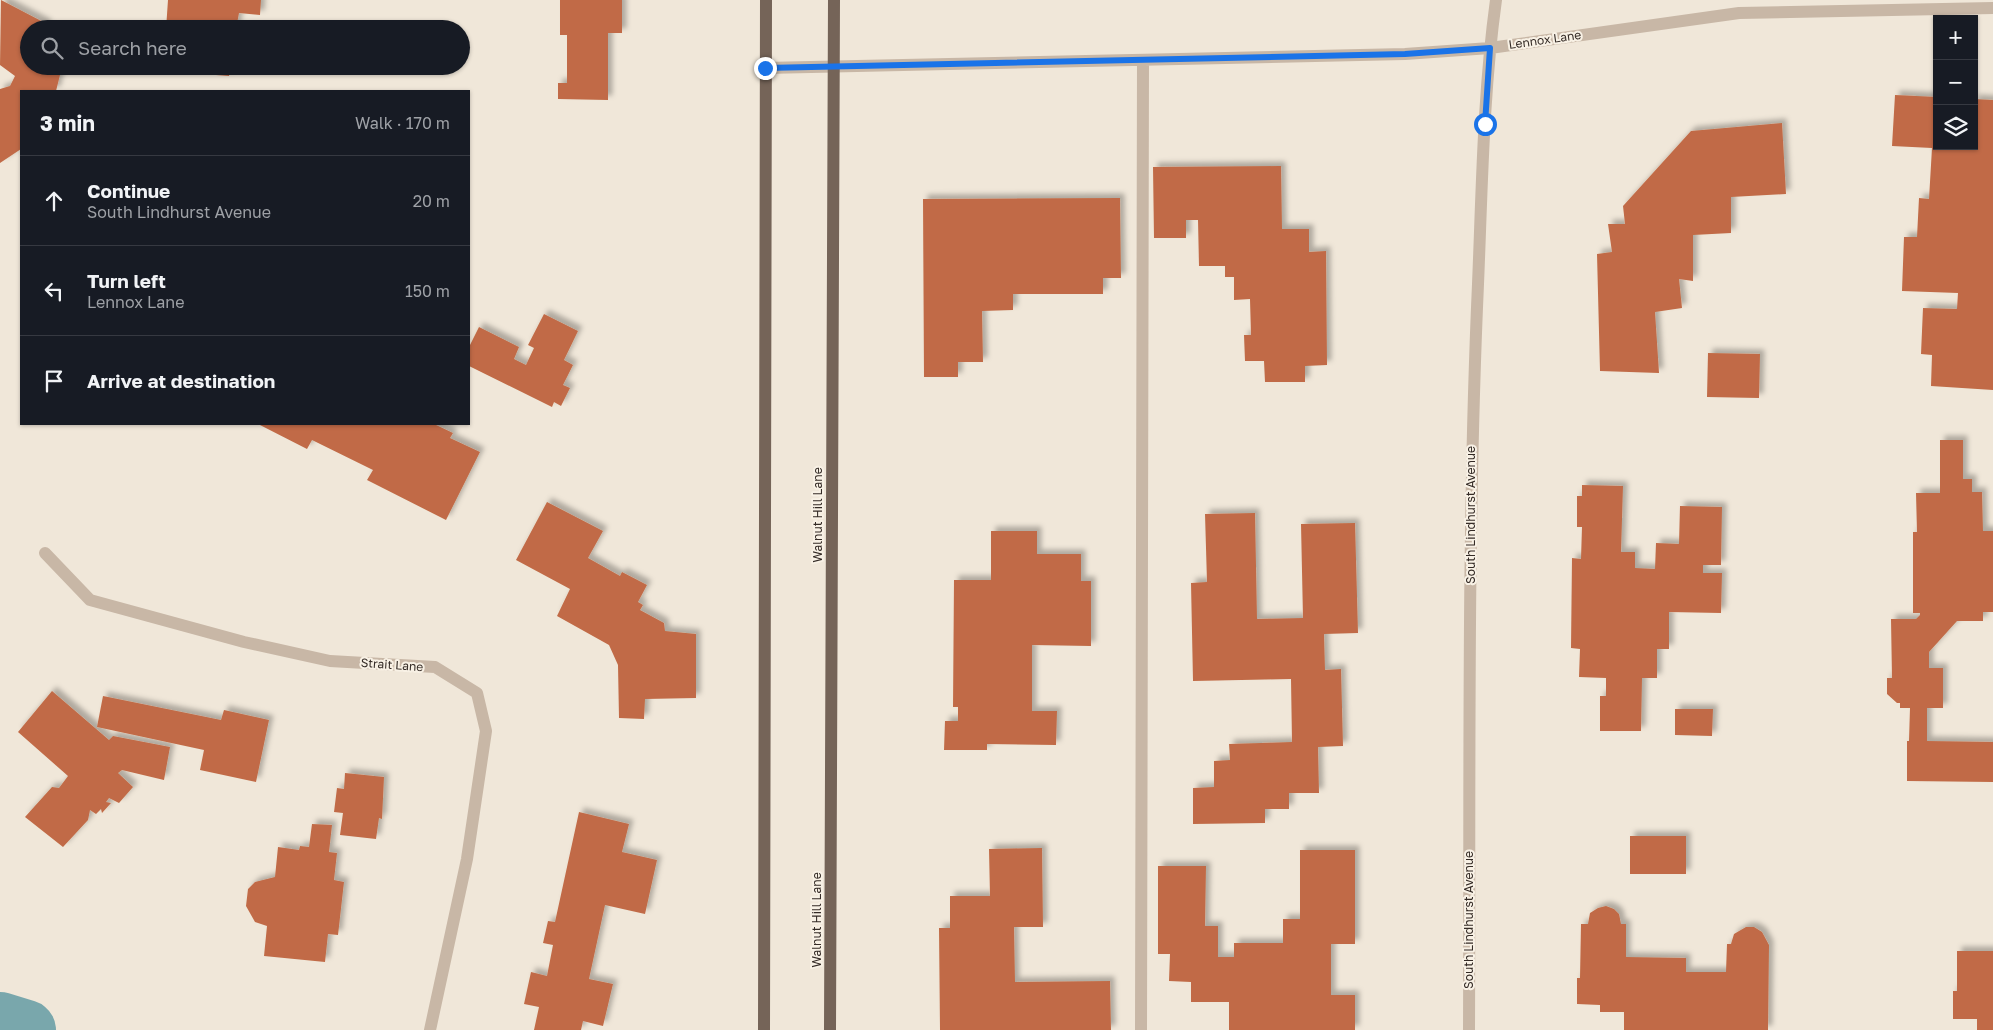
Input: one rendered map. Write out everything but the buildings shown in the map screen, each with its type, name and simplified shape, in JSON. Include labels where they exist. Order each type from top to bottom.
[{"type":"main road","points":[[764,1030],[766,0]]},
{"type":"main road","name":"Walnut Hill Lane","points":[[830,1030],[834,0]]},
{"type":"street","name":"South Lindhurst Avenue","points":[[1469,1030],[1472,421],[1490,48],[1496,0]]},
{"type":"street","name":"Lennox Lane","points":[[765,68],[1405,54],[1490,48],[1739,13],[1993,8]]},
{"type":"street","points":[[1141,1030],[1143,60]]},
{"type":"street","name":"Strait Lane","points":[[45,553],[90,600],[244,642],[330,661],[435,667],[477,693],[486,730],[467,859],[430,1030]]},
{"type":"waterway","points":[[0,1022],[26,1030]]},
{"type":"route","points":[[765,68],[1405,54],[1490,48],[1485,124]]}]
